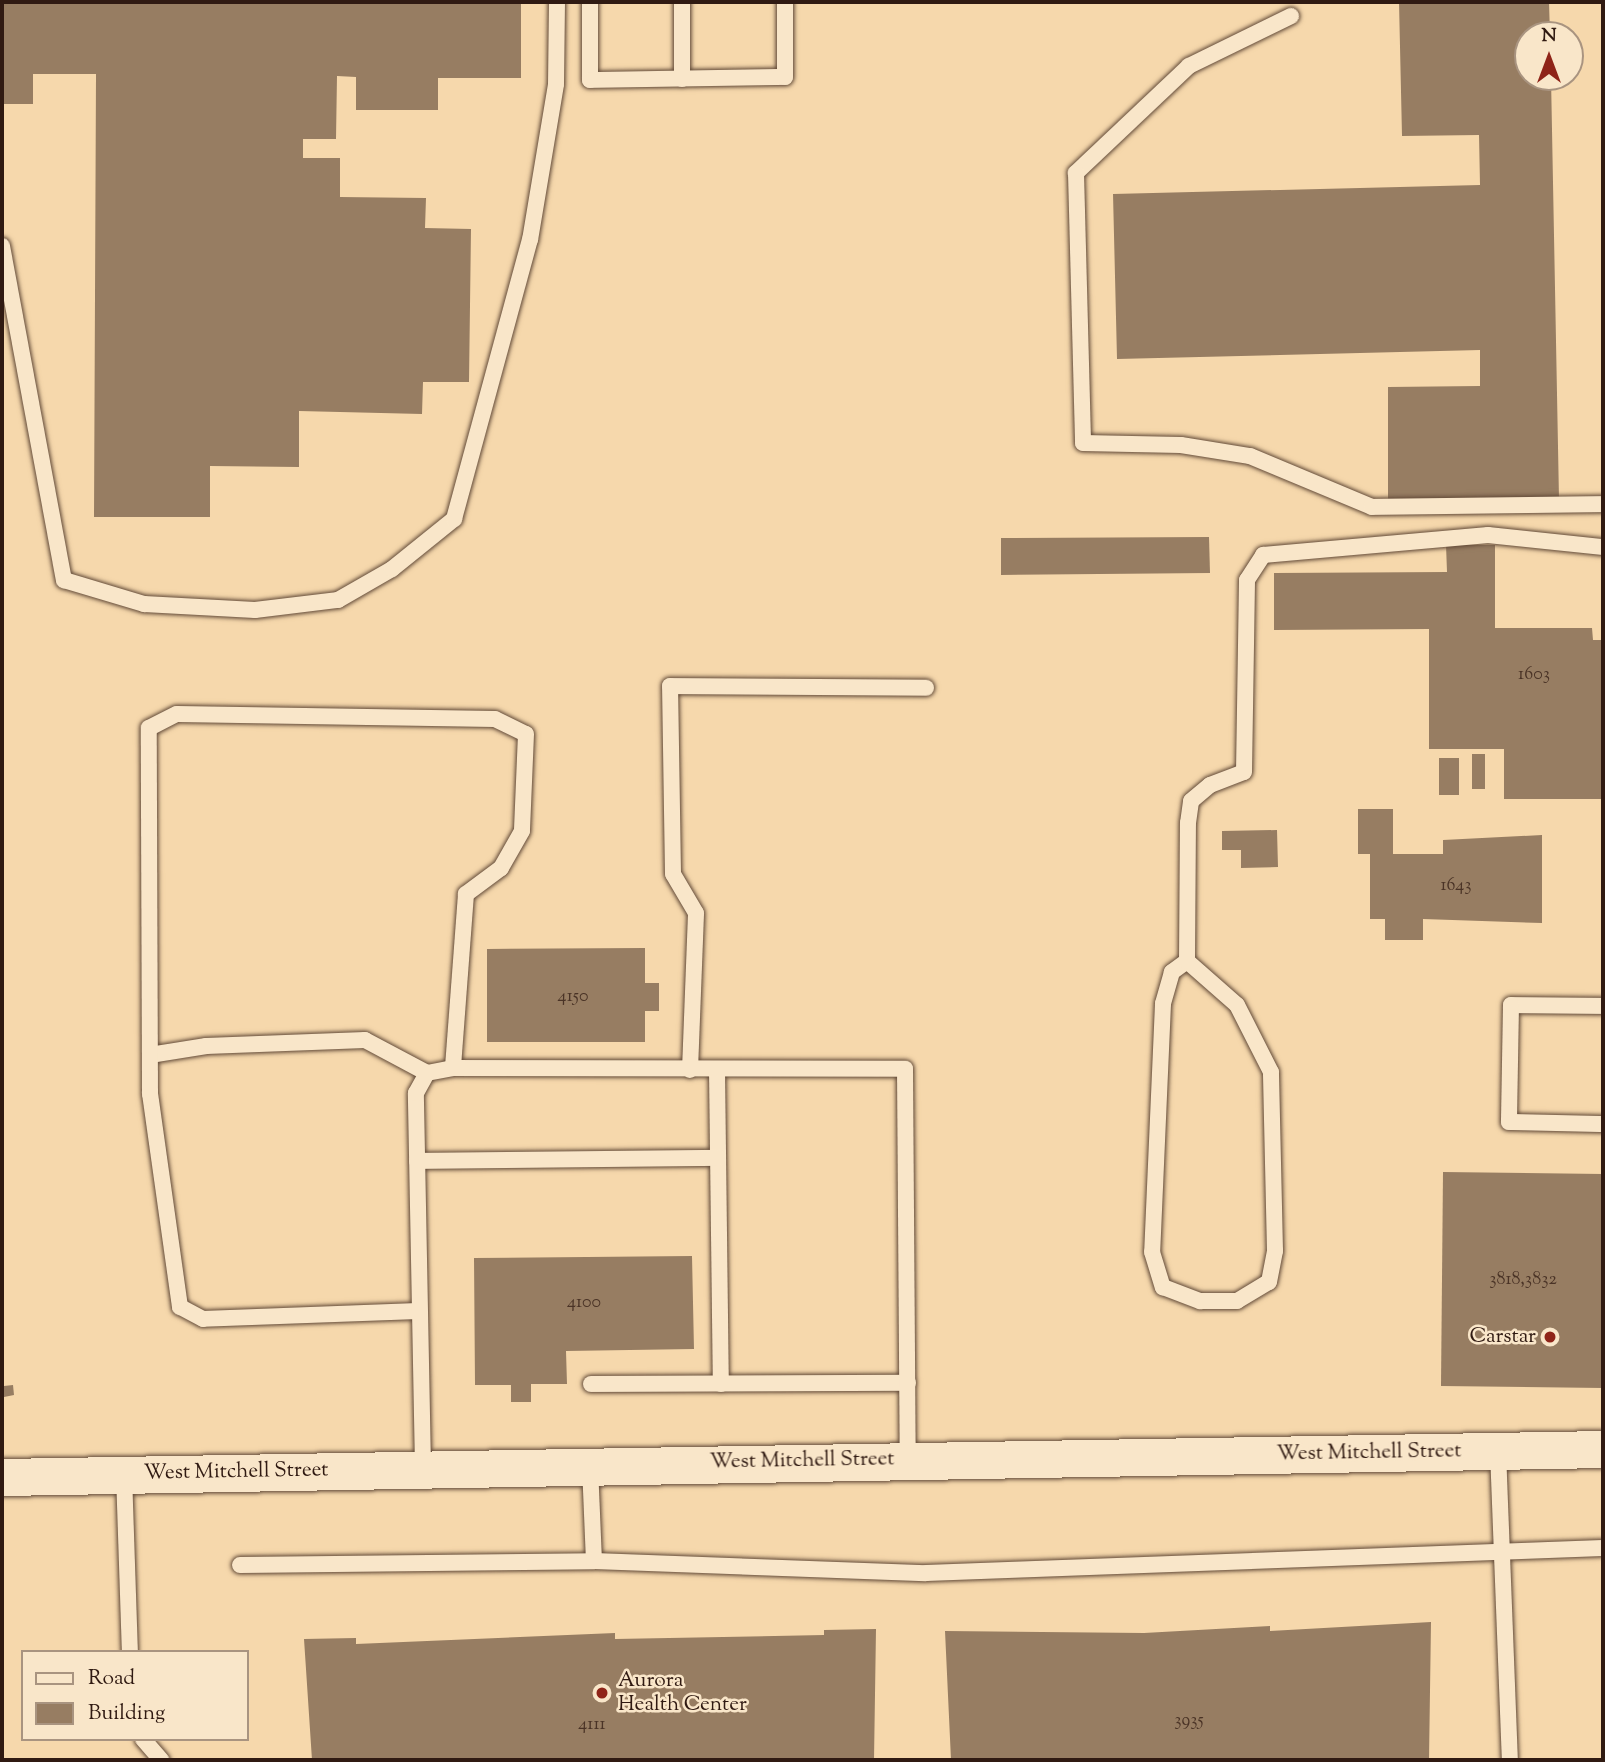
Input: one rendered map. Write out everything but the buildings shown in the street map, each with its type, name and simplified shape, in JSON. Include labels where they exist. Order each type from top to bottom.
[{"type":"street","name":"West Mitchell Street","points":[[2,1477],[590,1464],[1603,1449]]},
{"type":"lane","points":[[2,246],[64,580],[144,604],[255,610],[338,600],[392,569],[454,519],[530,240],[556,84],[557,2]]},
{"type":"lane","points":[[590,2],[590,80],[785,77],[785,2]]},
{"type":"lane","points":[[682,2],[682,79]]},
{"type":"lane","points":[[1291,16],[1189,66],[1076,173],[1083,443],[1181,445],[1250,456],[1371,507],[1603,504]]},
{"type":"lane","points":[[1187,961],[1172,972],[1163,1004],[1152,1252],[1163,1287],[1200,1301],[1237,1301],[1269,1282],[1275,1251],[1271,1072],[1237,1006],[1187,961],[1191,801],[1210,785],[1244,772],[1247,580],[1263,555],[1488,535],[1603,547]]},
{"type":"lane","points":[[690,1070],[696,913],[673,874],[670,686],[926,688]]},
{"type":"lane","points":[[418,1311],[203,1319],[180,1307],[150,1055],[149,728],[177,714],[495,719],[526,734],[522,831],[501,868],[466,894],[453,1068]]},
{"type":"lane","points":[[1603,1006],[1511,1005],[1509,1122],[1603,1124]]},
{"type":"lane","points":[[150,1055],[206,1046],[365,1040],[427,1073],[453,1068],[905,1069],[908,1460]]},
{"type":"lane","points":[[717,1070],[721,1384]]},
{"type":"lane","points":[[423,1467],[416,1093],[427,1073]]},
{"type":"lane","points":[[417,1161],[718,1158]]},
{"type":"lane","points":[[591,1384],[908,1383]]},
{"type":"lane","points":[[1498,1451],[1510,1760]]},
{"type":"lane","points":[[590,1464],[594,1561]]},
{"type":"lane","points":[[124,1474],[130,1650]]},
{"type":"lane","points":[[240,1565],[594,1561],[926,1573],[1502,1549],[1603,1548]]},
{"type":"lane","points":[[145,1741],[161,1760]]},
{"type":"place","name":"Carstar","points":[[1550,1337]]},
{"type":"place","name":"Aurora Health Center","points":[[602,1693]]}]
